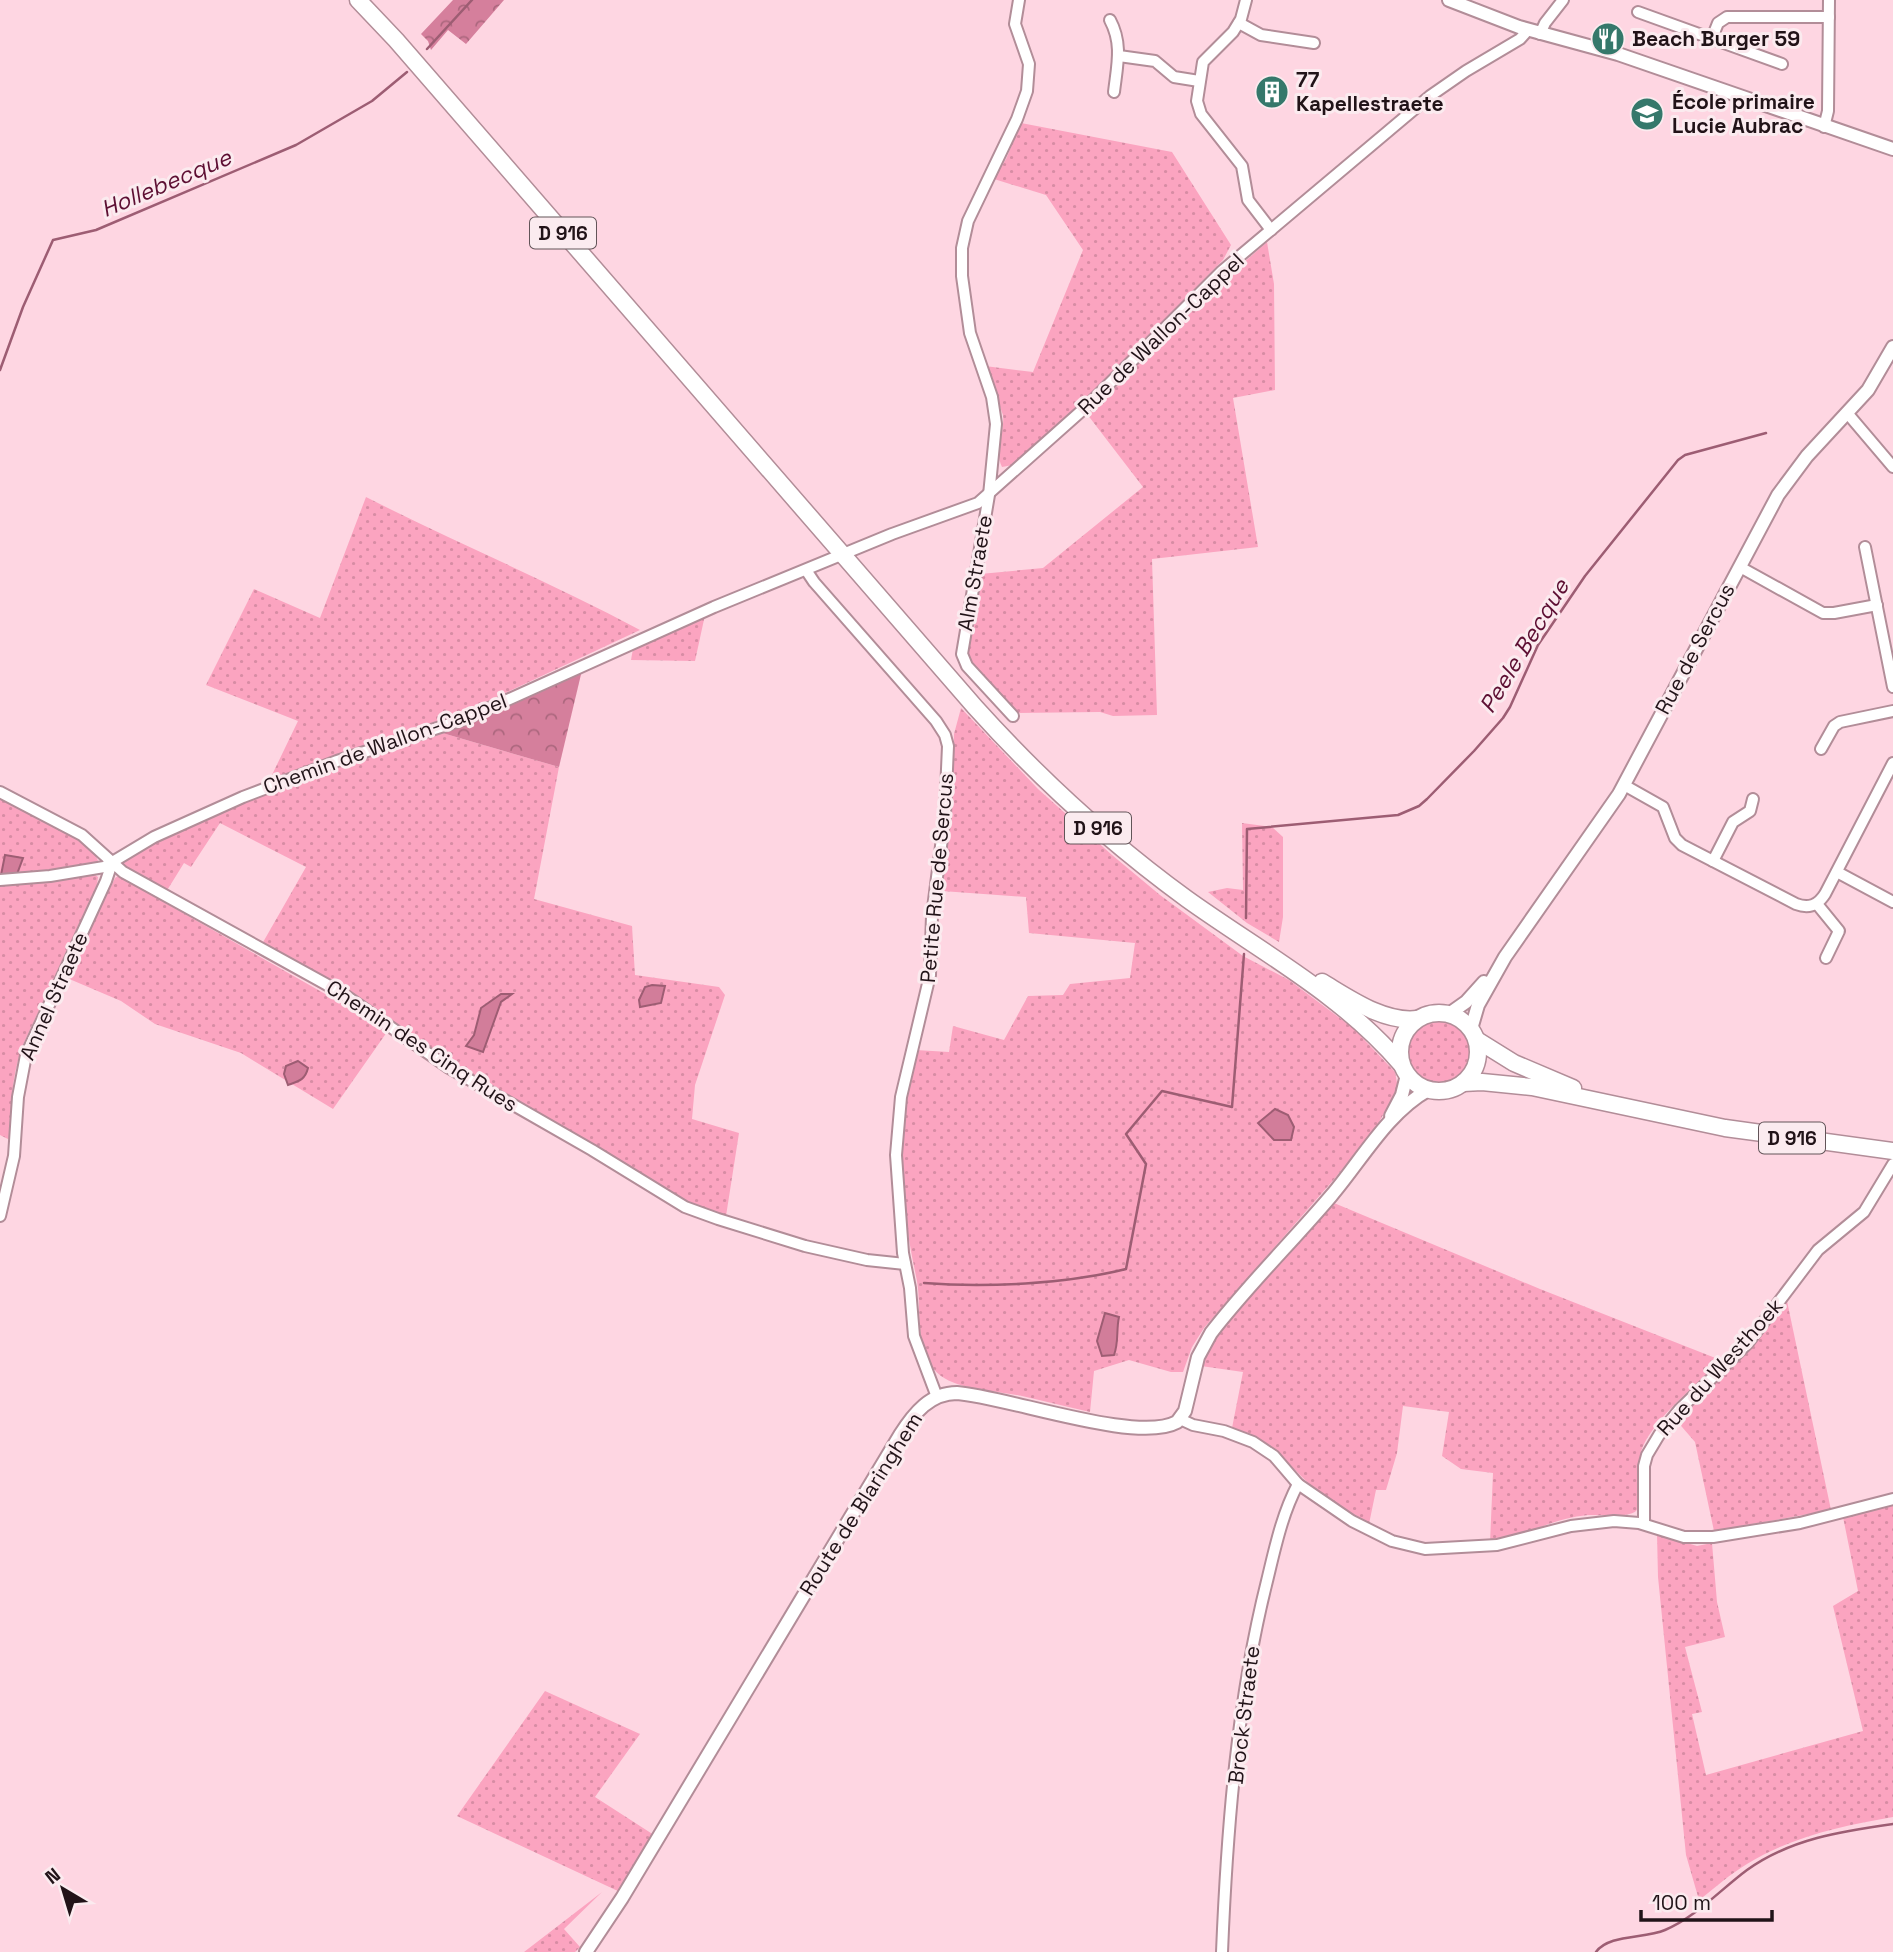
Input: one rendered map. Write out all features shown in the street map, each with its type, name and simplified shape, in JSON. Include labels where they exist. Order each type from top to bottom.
[{"type":"main road","name":"D 916","points":[[358,0],[396,40],[986,719],[1065,798],[1119,846],[1170,886],[1212,917],[1291,967],[1379,1013],[1400,1020],[1417,1019]]},
{"type":"main road","name":"D 916","points":[[367,0],[396,40]]},
{"type":"main road","name":"D 916","points":[[1291,967],[1365,1027],[1404,1069]]},
{"type":"main road","points":[[1432,1013],[1449,1014],[1463,1020],[1474,1035],[1479,1051],[1476,1064],[1470,1076],[1462,1083],[1446,1091],[1428,1090],[1418,1085],[1404,1069],[1399,1051],[1402,1037],[1417,1019],[1432,1013]]},
{"type":"main road","name":"D 916","points":[[1474,1035],[1493,1052],[1531,1071],[1628,1107]]},
{"type":"main road","name":"D 916","points":[[1462,1083],[1520,1086],[1746,1132],[1893,1151]]},
{"type":"street","points":[[989,495],[995,410],[971,340],[961,253],[968,221],[1017,119],[1027,92],[1029,64],[1015,24],[1019,0]]},
{"type":"street","points":[[1246,0],[1239,23],[1230,37],[1204,59],[1197,101],[1199,111],[1242,166],[1248,200],[1272,230]]},
{"type":"street","points":[[1449,0],[1534,32],[1618,54],[1893,149]]},
{"type":"street","name":"Rue de Wallon-Cappel","points":[[843,555],[892,534],[974,505],[989,495],[1087,406],[1207,285],[1430,96],[1466,71],[1534,32],[1545,23],[1563,0]]},
{"type":"street","points":[[1824,127],[1828,111],[1829,0]]},
{"type":"street","points":[[1638,12],[1782,64]]},
{"type":"street","points":[[1712,38],[1718,23],[1727,17],[1829,17]]},
{"type":"street","points":[[1110,20],[1117,37],[1119,56],[1114,92]]},
{"type":"street","points":[[1239,23],[1262,35],[1314,43]]},
{"type":"street","points":[[1119,56],[1154,61],[1160,63],[1171,76],[1199,81]]},
{"type":"street","name":"Rue de Sercus","points":[[1474,1035],[1478,1005],[1505,957],[1624,785],[1790,478],[1868,390],[1893,348]]},
{"type":"street","points":[[1848,414],[1893,467]]},
{"type":"street","name":"Alm Straete","points":[[989,495],[962,654],[967,666],[1013,716]]},
{"type":"street","points":[[1865,547],[1893,687]]},
{"type":"street","name":"Chemin de Wallon-Cappel","points":[[0,880],[86,871],[112,863],[153,837],[243,797],[327,764],[475,714],[652,633],[843,555]]},
{"type":"street","points":[[1740,567],[1823,613],[1877,605]]},
{"type":"street","name":"Petite Rue de Sercus","points":[[806,570],[817,586],[936,721],[947,741],[945,815],[933,908],[930,975],[897,1123],[896,1164],[914,1336],[937,1397]]},
{"type":"street","points":[[1881,627],[1893,624]]},
{"type":"street","points":[[1821,749],[1834,726],[1840,722],[1893,711]]},
{"type":"street","points":[[1624,785],[1663,807],[1679,843],[1806,907],[1817,904],[1823,898],[1892,767]]},
{"type":"street","name":"Chemin des Cinq Rues","points":[[0,792],[75,830],[96,845],[123,872],[352,999],[449,1068],[685,1207],[805,1246],[874,1261],[905,1264]]},
{"type":"street","points":[[1713,861],[1733,822],[1750,811],[1754,799]]},
{"type":"street","name":"Annel Straete","points":[[0,1216],[14,1156],[19,1091],[26,1055],[104,887],[112,863]]},
{"type":"street","points":[[1837,872],[1893,902]]},
{"type":"street","points":[[1817,904],[1839,931],[1826,958]]},
{"type":"street","name":"Rue de Sercus","points":[[1449,1014],[1466,1002],[1505,957]]},
{"type":"street","points":[[1380,1135],[1399,1101],[1404,1069]]},
{"type":"street","points":[[1428,1090],[1413,1100],[1380,1135],[1338,1188],[1211,1332],[1195,1365],[1185,1411],[1180,1419],[1193,1425],[1240,1436],[1260,1445],[1279,1461],[1298,1484],[1352,1521],[1376,1535],[1425,1549],[1497,1545],[1564,1527],[1595,1522],[1621,1521],[1644,1524],[1677,1535],[1713,1537],[1800,1523],[1893,1499]]},
{"type":"street","name":"Rue du Westhoek","points":[[1644,1524],[1645,1461],[1659,1435],[1680,1409],[1747,1344],[1818,1250],[1864,1212],[1893,1164]]},
{"type":"street","name":"Route de Blaringhem","points":[[586,1952],[636,1874],[900,1435],[919,1410],[937,1397],[951,1393],[970,1394],[1128,1427],[1169,1426],[1180,1419]]},
{"type":"street","name":"Brock Straete","points":[[1222,1952],[1223,1890],[1249,1664],[1274,1551],[1298,1484]]},
{"type":"shaded area","points":[[1021,123],[1172,152],[1231,245],[1223,260],[1116,369],[1020,460],[1013,465],[1002,467],[999,448],[1003,415],[985,366],[1033,372],[1083,250],[1046,195],[994,179],[1006,159]]},
{"type":"shaded area","points":[[1267,242],[1274,284],[1275,390],[1233,398],[1258,547],[1152,559],[1157,715],[1113,716],[1100,712],[1014,713],[971,667],[965,647],[980,574],[1043,568],[1143,487],[1087,414],[1192,308]]},
{"type":"shaded area","points":[[366,497],[640,630],[471,709],[294,772],[271,777],[298,721],[206,685],[254,589],[320,618]]},
{"type":"shaded area","points":[[705,615],[695,661],[631,660],[634,643]]},
{"type":"shaded area","points":[[961,708],[1038,789],[1160,895],[1243,956],[1289,980],[1353,1028],[1395,1072],[1398,1088],[1378,1124],[1336,1177],[1204,1328],[1192,1347],[1183,1372],[1171,1372],[1129,1360],[1094,1371],[1090,1412],[949,1381],[932,1367],[922,1345],[917,1281],[905,1215],[901,1166],[903,1124],[916,1050],[949,1052],[953,1026],[1004,1040],[1028,996],[1063,995],[1070,984],[1130,978],[1135,943],[1029,933],[1026,897],[942,891],[952,804],[954,734]]},
{"type":"shaded area","points":[[439,732],[559,767],[534,899],[632,926],[635,975],[719,987],[725,995],[695,1085],[692,1119],[739,1133],[726,1216],[682,1199],[467,1074],[346,988],[262,944],[306,867],[220,823],[191,867],[184,863],[166,892],[129,871],[122,864],[129,857],[173,834],[275,788]]},
{"type":"shaded area","points":[[0,799],[71,835],[94,853],[97,863],[0,876]]},
{"type":"shaded area","points":[[1242,823],[1272,827],[1283,837],[1283,917],[1279,942],[1247,923],[1208,892],[1227,888],[1243,890]]},
{"type":"shaded area","points":[[5,855],[23,858],[17,874],[1,875]]},
{"type":"shaded area","points":[[95,875],[98,877],[97,885],[18,1059],[11,1105],[10,1140],[0,1135],[0,884]]},
{"type":"shaded area","points":[[118,876],[387,1032],[333,1109],[241,1053],[155,1024],[121,1001],[67,978]]},
{"type":"shaded area","points":[[665,986],[661,1003],[640,1007],[639,1000],[645,987]]},
{"type":"shaded area","points":[[501,994],[512,994],[501,1002],[483,1052],[466,1046],[474,1035],[481,1008]]},
{"type":"shaded area","points":[[1433,1020],[1445,1020],[1462,1029],[1469,1040],[1469,1064],[1462,1075],[1445,1084],[1433,1084],[1421,1079],[1412,1070],[1407,1058],[1407,1046],[1412,1034],[1421,1025]]},
{"type":"shaded area","points":[[298,1061],[308,1068],[307,1072],[301,1080],[288,1085],[284,1074],[286,1066]]},
{"type":"shaded area","points":[[1275,1109],[1288,1115],[1294,1127],[1291,1140],[1274,1140],[1258,1123]]},
{"type":"shaded area","points":[[1334,1203],[1540,1289],[1723,1361],[1676,1404],[1645,1442],[1640,1459],[1640,1500],[1636,1511],[1621,1515],[1575,1517],[1490,1543],[1493,1473],[1461,1469],[1442,1456],[1449,1412],[1403,1406],[1397,1453],[1386,1490],[1376,1490],[1369,1524],[1312,1487],[1270,1445],[1232,1428],[1243,1372],[1201,1366],[1203,1358],[1220,1328]]},
{"type":"shaded area","points":[[1787,1301],[1831,1510],[1714,1531],[1695,1442],[1676,1420],[1739,1361]]},
{"type":"shaded area","points":[[1105,1313],[1119,1317],[1114,1355],[1102,1356],[1097,1341]]},
{"type":"shaded area","points":[[1893,1504],[1893,1817],[1837,1828],[1782,1846],[1741,1868],[1699,1900],[1686,1855],[1658,1577],[1657,1534],[1697,1546],[1712,1543],[1717,1602],[1725,1637],[1685,1647],[1702,1712],[1692,1714],[1706,1775],[1863,1731],[1833,1606],[1858,1591],[1843,1517]]},
{"type":"shaded area","points":[[545,1691],[640,1734],[595,1797],[654,1835],[620,1892],[457,1816]]},
{"type":"shaded area","points":[[602,1892],[564,1929],[580,1947],[575,1952],[524,1952]]},
{"type":"green space","points":[[453,0],[504,0],[466,44],[448,30],[431,50],[428,41],[421,34]]},
{"type":"green space","points":[[583,666],[559,767],[439,732]]},
{"type":"waterway","name":"Hollebecque","points":[[427,49],[472,0]]},
{"type":"waterway","name":"Hollebecque","points":[[0,370],[23,307],[53,240],[96,230],[296,145],[372,101],[407,72]]},
{"type":"waterway","name":"Peele Becque","points":[[1246,918],[1247,829],[1398,815],[1419,806],[1503,718],[1538,645],[1585,576],[1678,460],[1685,455],[1766,433]]},
{"type":"waterway","name":"Peele Becque","points":[[924,1283],[1025,1283],[1078,1278],[1126,1269],[1146,1164],[1126,1134],[1162,1091],[1232,1107],[1244,954]]},
{"type":"waterway","points":[[1596,1952],[1609,1942],[1657,1933],[1676,1925],[1747,1870],[1781,1851],[1836,1833],[1893,1824]]},
{"type":"place","name":"Beach Burger 59","points":[[1608,39]]},
{"type":"place","name":"77 Kapellestraete","points":[[1272,92]]},
{"type":"place","name":"École primaire Lucie Aubrac","points":[[1647,114]]}]
